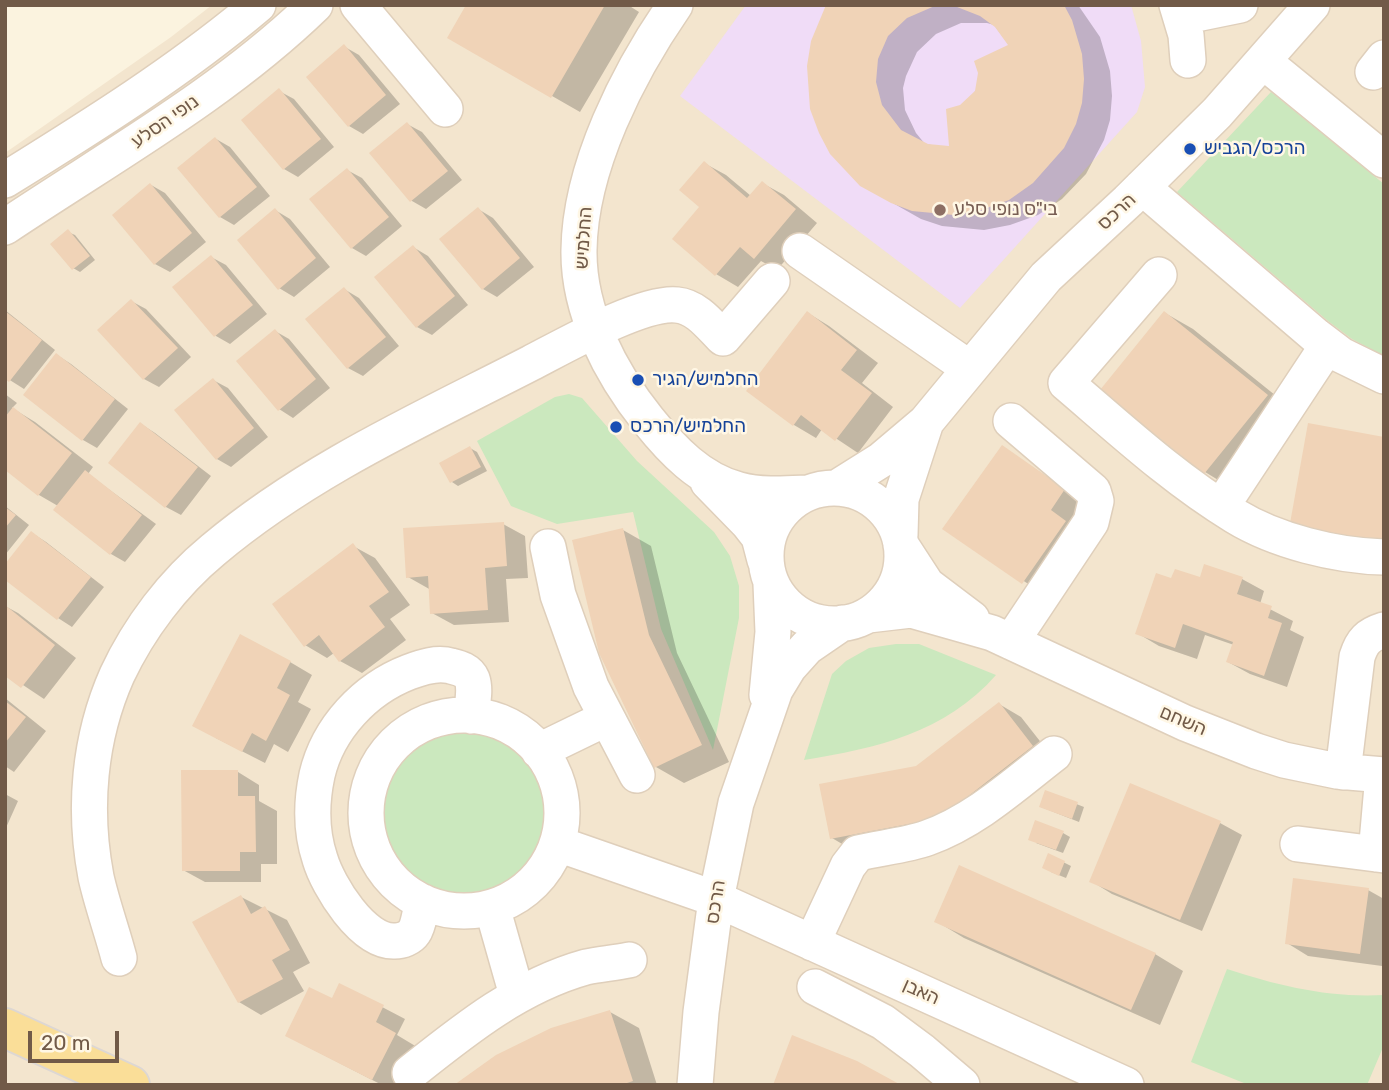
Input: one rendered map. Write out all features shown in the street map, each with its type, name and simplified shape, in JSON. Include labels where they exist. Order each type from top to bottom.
[{"type":"main road","points":[[5,1028],[130,1085]]},
{"type":"street","name":"נופי הסלע","points":[[5,180],[113,112],[198,52],[258,5]]},
{"type":"street","name":"נופי הסלע","points":[[5,227],[98,169],[211,90],[265,50],[315,5]]},
{"type":"street","points":[[358,5],[445,109]]},
{"type":"street","name":"החלמיש","points":[[674,5],[639,61],[604,136],[583,210],[579,251],[581,280],[596,330],[621,384],[672,449],[731,503],[748,523],[758,537],[768,572]]},
{"type":"street","points":[[1188,61],[1186,35],[1179,11],[1241,5],[1270,54],[1384,160]]},
{"type":"street","name":"הרכס","points":[[823,490],[881,460],[926,422],[1046,277],[1217,113],[1312,5]]},
{"type":"street","points":[[1142,187],[1328,345],[1361,366],[1384,376]]},
{"type":"street","points":[[800,251],[969,368]]},
{"type":"street","points":[[1159,275],[1066,383],[1174,474],[1237,518],[1292,541],[1357,556],[1384,557]]},
{"type":"street","points":[[119,958],[96,878],[90,833],[89,788],[94,746],[102,714],[118,674],[139,634],[173,590],[211,551],[263,511],[326,470],[413,423],[596,330],[659,305],[680,305],[698,312],[723,338],[772,281]]},
{"type":"street","points":[[1221,507],[1328,345]]},
{"type":"street","points":[[1001,638],[1091,522],[1096,501],[1093,491],[1011,421]]},
{"type":"street","name":"הרכס","points":[[900,540],[901,499],[926,422]]},
{"type":"street","name":"החלמיש","points":[[685,460],[715,481],[739,490],[767,494],[823,490]]},
{"type":"street","points":[[823,490],[862,493],[888,514],[900,540],[903,559],[890,596],[873,612],[855,619],[827,624],[804,618],[784,603],[768,572],[768,536],[778,515],[793,500],[823,490]]},
{"type":"street","name":"השחם","points":[[900,540],[927,585],[1001,638]]},
{"type":"street","points":[[548,547],[558,595],[591,687],[637,775]]},
{"type":"street","name":"הרכס","points":[[763,724],[772,653],[774,609],[768,572]]},
{"type":"street","name":"השחם","points":[[855,619],[911,610],[1001,638],[1185,723],[1284,761],[1343,772],[1383,775]]},
{"type":"street","name":"הרכס","points":[[695,1085],[701,1012],[716,899],[736,803],[763,724],[775,690],[789,667],[807,647],[855,619]]},
{"type":"street","points":[[1343,772],[1357,657],[1362,642],[1370,635],[1384,630]]},
{"type":"street","points":[[423,902],[414,932],[402,941],[390,941],[373,934],[346,908],[325,873],[314,834],[312,801],[317,773],[326,750],[356,706],[379,687],[424,666],[447,664],[464,670],[471,677],[471,716]]},
{"type":"street","points":[[471,716],[501,723],[523,734],[539,751],[553,771],[562,800],[562,814],[558,844],[536,880],[518,894],[492,907],[470,911],[436,907],[423,902],[387,873],[378,859],[368,827],[366,805],[369,787],[384,756],[410,732],[439,719],[471,716]]},
{"type":"street","points":[[539,751],[607,718]]},
{"type":"street","points":[[812,943],[848,866],[858,853],[925,839],[950,828],[979,812],[1054,754]]},
{"type":"street","points":[[1298,844],[1380,854],[1383,775]]},
{"type":"street","name":"האבן","points":[[558,844],[716,899],[1126,1085]]},
{"type":"street","points":[[492,907],[517,995]]},
{"type":"street","points":[[410,1073],[517,995],[587,967],[629,960]]},
{"type":"street","points":[[815,987],[883,1022],[962,1085]]},
{"type":"street","points":[[922,1051],[941,1001]]},
{"type":"shaded area","points":[[212,5],[1384,5],[1384,1085],[5,1085],[5,153],[171,37]]},
{"type":"shaded area","name":"בי\"ס נופי סלע","points":[[746,5],[1131,5],[1141,41],[1145,87],[1137,112],[960,308],[680,96]]},
{"type":"green space","points":[[1271,92],[1384,184],[1384,356],[1352,339],[1328,321],[1177,192]]},
{"type":"green space","points":[[569,394],[582,398],[637,461],[714,532],[730,556],[739,586],[739,618],[713,750],[661,629],[633,512],[557,524],[511,506],[477,441],[555,397]]},
{"type":"green space","points":[[919,644],[996,675],[955,711],[908,735],[858,750],[804,760],[832,674],[846,661],[869,648]]},
{"type":"green space","points":[[464,728],[497,734],[524,753],[543,780],[549,813],[543,846],[524,873],[497,892],[464,898],[431,892],[404,873],[385,846],[379,813],[385,780],[404,753],[431,734]]},
{"type":"green space","points":[[1227,969],[1304,990],[1344,995],[1384,995],[1384,1045],[1367,1085],[1249,1085],[1191,1062]]},
{"type":"building","points":[[466,5],[605,5],[551,98],[447,38]]},
{"type":"building","points":[[826,5],[937,5],[907,18],[888,36],[878,59],[876,82],[882,105],[901,130],[928,144],[949,146],[946,109],[960,105],[975,91],[978,73],[974,61],[1008,45],[995,27],[980,16],[952,5],[1064,5],[1072,20],[1082,54],[1084,79],[1082,103],[1076,124],[1064,148],[1033,183],[1009,200],[981,210],[954,215],[912,211],[860,186],[830,154],[810,109],[807,66],[811,41]]},
{"type":"building","points":[[344,44],[386,95],[348,127],[306,77]]},
{"type":"building","points":[[279,88],[321,139],[283,170],[241,120]]},
{"type":"building","points":[[407,122],[448,171],[410,202],[369,153]]},
{"type":"building","points":[[215,137],[257,187],[219,218],[177,168]]},
{"type":"building","points":[[704,161],[747,198],[762,181],[796,209],[754,259],[740,247],[715,276],[672,239],[699,207],[679,190]]},
{"type":"building","points":[[347,168],[389,217],[351,249],[309,199]]},
{"type":"building","points":[[150,183],[192,233],[154,265],[112,215]]},
{"type":"building","points":[[478,207],[520,258],[482,290],[439,239]]},
{"type":"building","points":[[275,208],[316,258],[278,290],[237,240]]},
{"type":"building","points":[[68,229],[90,256],[72,270],[50,244]]},
{"type":"building","points":[[413,245],[455,296],[416,328],[374,277]]},
{"type":"building","points":[[211,255],[253,305],[214,337],[172,287]]},
{"type":"building","points":[[344,287],[386,337],[347,369],[305,319]]},
{"type":"building","points":[[131,299],[178,348],[143,380],[97,330]]},
{"type":"building","points":[[5,311],[42,340],[9,382],[5,379]]},
{"type":"building","points":[[807,311],[857,350],[841,370],[872,393],[835,441],[801,415],[793,426],[746,391]]},
{"type":"building","points":[[1164,311],[1268,395],[1204,474],[1100,390]]},
{"type":"building","points":[[275,329],[316,379],[278,411],[236,361]]},
{"type":"building","points":[[56,353],[115,399],[82,441],[23,395]]},
{"type":"building","points":[[213,378],[254,428],[216,460],[174,410]]},
{"type":"building","points":[[13,407],[72,453],[38,496],[5,470],[5,417]]},
{"type":"building","points":[[140,422],[198,467],[165,508],[108,463]]},
{"type":"building","points":[[1308,423],[1384,437],[1384,546],[1289,529]]},
{"type":"building","points":[[1002,445],[1065,489],[1051,510],[1066,521],[1022,584],[942,529]]},
{"type":"building","points":[[470,446],[481,467],[450,483],[439,463]]},
{"type":"building","points":[[85,470],[142,515],[110,555],[53,510]]},
{"type":"building","points":[[5,507],[16,515],[5,528]]},
{"type":"building","points":[[504,522],[507,566],[485,568],[488,610],[430,614],[428,576],[406,578],[403,528]]},
{"type":"building","points":[[623,528],[649,635],[702,745],[654,768],[599,653],[572,540]]},
{"type":"building","points":[[31,531],[91,577],[57,620],[5,580],[5,564]]},
{"type":"building","points":[[353,543],[389,592],[369,606],[385,627],[339,662],[319,635],[304,647],[272,604]]},
{"type":"building","points":[[1204,564],[1243,577],[1237,594],[1272,606],[1268,618],[1282,623],[1264,676],[1226,662],[1233,642],[1183,624],[1175,648],[1135,634],[1156,573],[1171,578],[1175,569],[1200,577]]},
{"type":"building","points":[[5,605],[55,645],[21,688],[5,676]]},
{"type":"building","points":[[240,634],[291,661],[277,688],[290,695],[266,741],[252,733],[242,752],[192,726]]},
{"type":"building","points":[[5,701],[26,717],[5,743]]},
{"type":"building","points":[[999,702],[1033,746],[940,818],[830,839],[819,784],[916,766]]},
{"type":"building","points":[[181,770],[238,770],[238,796],[255,796],[256,852],[240,852],[240,871],[182,871]]},
{"type":"building","points":[[1130,783],[1221,821],[1180,920],[1089,882]]},
{"type":"building","points":[[1045,790],[1078,802],[1072,819],[1039,807]]},
{"type":"building","points":[[1035,820],[1064,831],[1056,850],[1028,840]]},
{"type":"building","points":[[1048,853],[1065,861],[1059,876],[1042,868]]},
{"type":"building","points":[[959,865],[1156,953],[1131,1010],[934,922]]},
{"type":"building","points":[[1293,878],[1369,888],[1360,954],[1285,944]]},
{"type":"building","points":[[241,895],[251,914],[265,906],[290,950],[272,960],[283,979],[238,1003],[192,922]]},
{"type":"building","points":[[339,983],[384,1005],[376,1022],[396,1033],[372,1080],[285,1036],[309,987],[332,998]]},
{"type":"building","points":[[610,1010],[633,1081],[621,1085],[454,1085],[496,1055],[551,1028]]},
{"type":"building","points":[[792,1035],[857,1061],[901,1085],[773,1085]]},
{"type":"place","name":"הרכס/הגביש","points":[[1190,149]]},
{"type":"place","name":"בי\"ס נופי סלע","points":[[940,210]]},
{"type":"place","name":"החלמיש/הגיר","points":[[638,380]]},
{"type":"place","name":"החלמיש/הרכס","points":[[616,427]]}]
